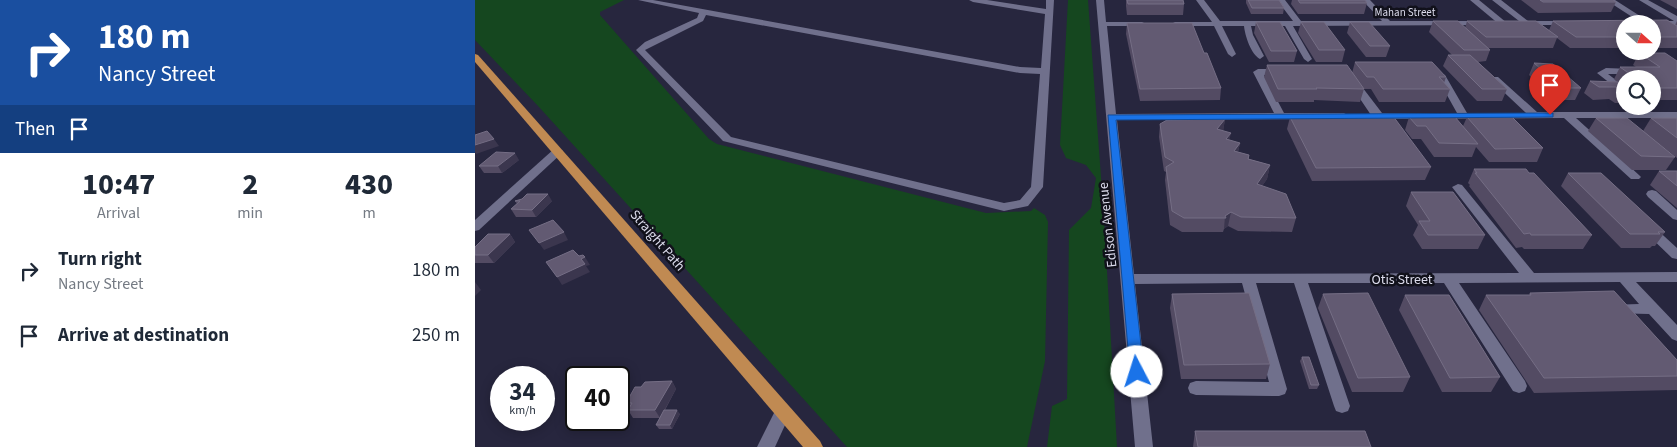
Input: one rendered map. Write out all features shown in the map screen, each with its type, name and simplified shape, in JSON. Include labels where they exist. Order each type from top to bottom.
[{"type":"main road","name":"Straight Path","points":[[475,57],[814,447]]},
{"type":"street","points":[[643,0],[1020,70],[1045,71]]},
{"type":"street","points":[[973,0],[1049,12]]},
{"type":"street","points":[[703,12],[700,19],[648,44],[640,50],[727,139],[1003,207],[1024,203],[1037,187],[1050,0]]},
{"type":"street","name":"Edison Avenue","points":[[1100,0],[1144,447]]},
{"type":"street","points":[[1200,0],[1216,24],[1224,41],[1229,45],[1232,54]]},
{"type":"street","points":[[1281,0],[1298,23]]},
{"type":"street","points":[[1366,0],[1388,23]]},
{"type":"street","points":[[1474,0],[1503,23]]},
{"type":"street","points":[[1496,0],[1526,23]]},
{"type":"street","points":[[1610,0],[1634,15]]},
{"type":"street","points":[[1643,0],[1677,19]]},
{"type":"street","points":[[1287,23],[1309,59]]},
{"type":"street","name":"Mahan Street","points":[[1169,24],[1573,23]]},
{"type":"street","points":[[1661,23],[1677,23]]},
{"type":"street","points":[[1103,24],[1149,24]]},
{"type":"street","points":[[1247,24],[1249,35],[1260,56]]},
{"type":"street","points":[[1420,70],[1429,70],[1442,77],[1464,116]]},
{"type":"street","points":[[1346,71],[1369,116]]},
{"type":"street","points":[[1487,71],[1534,115]]},
{"type":"street","points":[[1616,71],[1606,71],[1603,73],[1616,84]]},
{"type":"street","points":[[1281,117],[1258,72],[1287,72]]},
{"type":"street","points":[[1566,115],[1635,177]]},
{"type":"street","points":[[1112,117],[1616,115]]},
{"type":"street","points":[[1661,115],[1677,115]]},
{"type":"street","points":[[475,227],[558,151]]},
{"type":"street","points":[[1459,187],[1531,278]]},
{"type":"street","points":[[1652,194],[1677,216]]},
{"type":"street","points":[[1641,222],[1677,255]]},
{"type":"street","points":[[1623,277],[1677,335]]},
{"type":"street","name":"Otis Street","points":[[1128,279],[1623,277],[1675,279]]},
{"type":"street","points":[[1196,388],[1279,389],[1258,311],[1247,279]]},
{"type":"street","points":[[1300,279],[1342,406]]},
{"type":"street","points":[[1449,279],[1519,386]]},
{"type":"street","points":[[1611,309],[1653,309]]},
{"type":"street","points":[[766,447],[783,412]]},
{"type":"green space","points":[[475,0],[624,0],[600,12],[600,15],[709,139],[717,144],[986,213],[1031,211],[1034,208],[1045,215],[1048,222],[1045,361],[1027,447],[847,447],[539,107],[475,40]]},
{"type":"green space","points":[[1068,0],[1088,0],[1104,218],[1117,447],[1047,447],[1052,406],[1067,399],[1069,230],[1091,208],[1096,178],[1086,165],[1066,158],[1060,145]]},
{"type":"building","points":[[1127,0],[1183,0],[1184,4],[1128,4]]},
{"type":"building","points":[[1248,0],[1279,0],[1284,8],[1252,8]]},
{"type":"building","points":[[1298,0],[1365,0],[1367,3],[1300,3]]},
{"type":"building","points":[[1540,0],[1613,0],[1616,2],[1543,2]]},
{"type":"building","points":[[1616,20],[1616,37],[1576,37],[1553,21]]},
{"type":"building","points":[[1661,20],[1667,20],[1677,26],[1677,37],[1661,37]]},
{"type":"building","points":[[1433,21],[1458,21],[1490,50],[1464,50]]},
{"type":"building","points":[[1467,21],[1536,21],[1558,37],[1486,37]]},
{"type":"building","points":[[1256,22],[1280,22],[1297,51],[1271,51]]},
{"type":"building","points":[[1301,22],[1324,22],[1345,50],[1319,50]]},
{"type":"building","points":[[1350,22],[1369,22],[1390,46],[1370,46]]},
{"type":"building","points":[[1127,23],[1192,23],[1221,88],[1140,89]]},
{"type":"building","points":[[1661,53],[1665,53],[1677,61],[1677,88],[1661,88],[1661,70],[1624,70],[1620,67],[1660,67],[1650,60],[1661,60]]},
{"type":"building","points":[[1448,55],[1470,55],[1507,89],[1482,89]]},
{"type":"building","points":[[1355,62],[1432,62],[1446,77],[1439,77],[1450,89],[1383,89],[1374,77],[1367,77]]},
{"type":"building","points":[[1534,63],[1553,64],[1581,88],[1549,88],[1544,84],[1548,84],[1541,78],[1551,78]]},
{"type":"building","points":[[1267,65],[1347,65],[1364,89],[1278,89]]},
{"type":"building","points":[[1590,81],[1616,82],[1616,87],[1599,87]]},
{"type":"building","points":[[1393,116],[1431,167],[1316,168],[1290,117]]},
{"type":"building","points":[[1409,117],[1455,117],[1478,144],[1439,143],[1426,126],[1417,126]]},
{"type":"building","points":[[1467,117],[1512,117],[1543,148],[1495,149]]},
{"type":"building","points":[[1596,118],[1627,118],[1675,157],[1641,156]]},
{"type":"building","points":[[1651,118],[1677,118],[1677,138]]},
{"type":"building","points":[[1225,119],[1217,129],[1231,133],[1226,139],[1240,143],[1234,151],[1249,155],[1248,159],[1270,165],[1257,184],[1286,194],[1296,218],[1241,217],[1231,212],[1225,216],[1226,218],[1184,218],[1172,211],[1166,167],[1174,162],[1165,157],[1160,124],[1167,120]]},
{"type":"building","points":[[487,131],[494,139],[475,145],[475,135]]},
{"type":"building","points":[[496,152],[515,153],[498,166],[479,166]]},
{"type":"building","points":[[1474,169],[1526,169],[1529,173],[1534,173],[1592,235],[1524,234],[1475,173],[1477,173]]},
{"type":"building","points":[[1659,171],[1677,171],[1677,186]]},
{"type":"building","points":[[1568,173],[1601,173],[1665,232],[1658,232],[1660,234],[1630,234]]},
{"type":"building","points":[[1411,192],[1453,192],[1485,235],[1428,235],[1419,221],[1430,221]]},
{"type":"building","points":[[527,194],[548,194],[532,210],[511,209],[520,201],[515,201],[522,199]]},
{"type":"building","points":[[553,220],[564,232],[539,243],[529,230]]},
{"type":"building","points":[[488,234],[510,234],[488,255],[475,255],[475,247]]},
{"type":"building","points":[[573,250],[579,256],[583,255],[585,257],[581,259],[585,264],[557,277],[546,262]]},
{"type":"building","points":[[1614,291],[1677,360],[1677,376],[1544,378],[1486,295],[1531,295],[1530,293]]},
{"type":"building","points":[[1249,293],[1270,364],[1184,365],[1172,294]]},
{"type":"building","points":[[1368,293],[1410,377],[1358,378],[1323,294]]},
{"type":"building","points":[[1405,295],[1449,295],[1500,377],[1450,378]]},
{"type":"building","points":[[1302,357],[1309,357],[1319,385],[1311,385]]},
{"type":"building","points":[[672,381],[655,410],[630,410],[632,403],[630,403],[630,396],[635,387],[641,387],[645,382]]},
{"type":"building","points":[[664,410],[677,410],[670,425],[656,425]]},
{"type":"building","points":[[1195,431],[1365,431],[1371,447],[1198,447]]},
{"type":"route","points":[[1137,372],[1112,117],[1550,115]]}]
